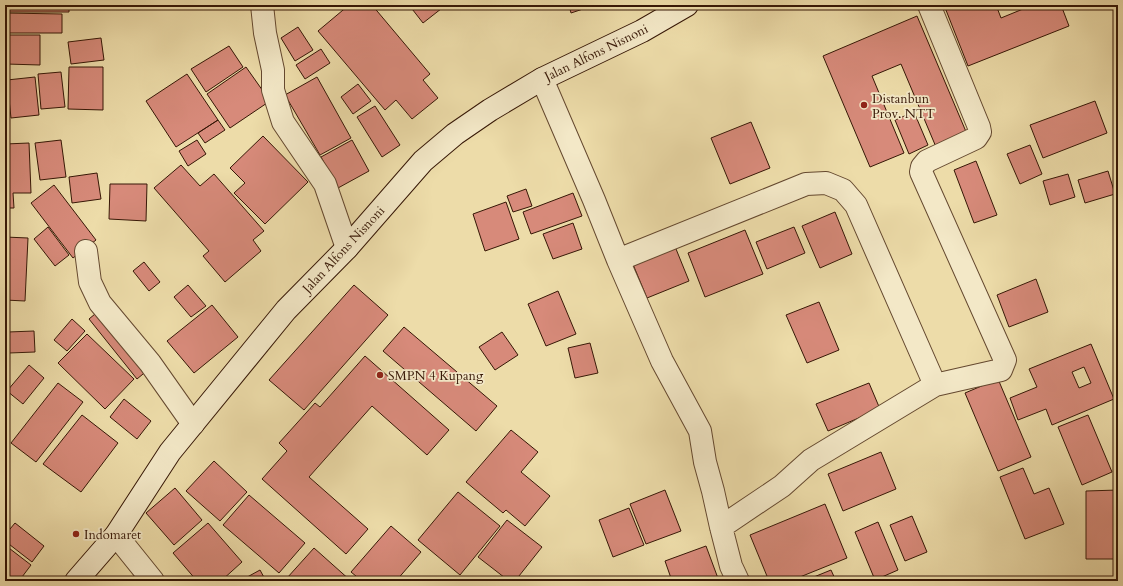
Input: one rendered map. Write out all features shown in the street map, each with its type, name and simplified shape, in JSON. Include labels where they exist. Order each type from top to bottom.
[{"type":"street","points":[[262,5],[273,70],[273,90],[283,122],[325,184],[347,248]]},
{"type":"street","name":"Jalan Alfons Nisnoni","points":[[76,581],[116,535],[170,452],[286,310],[347,248],[423,161],[455,134],[490,110],[542,79],[642,31],[687,5]]},
{"type":"street","points":[[720,527],[782,486],[811,460],[935,385],[1001,370],[1005,360],[921,172],[922,167],[927,161],[976,138],[980,132],[929,5]]},
{"type":"street","points":[[542,79],[662,362],[700,431],[705,462],[713,491],[720,527],[731,566],[738,581]]},
{"type":"street","points":[[618,260],[806,184],[826,183],[843,190],[856,205],[935,385]]},
{"type":"street","points":[[86,251],[90,282],[100,303],[150,363],[193,424]]},
{"type":"street","points":[[116,535],[153,581]]},
{"type":"building","points":[[5,5],[69,5],[69,12],[5,12]]},
{"type":"building","points":[[349,5],[372,5],[430,74],[423,80],[438,98],[412,119],[396,100],[385,110],[318,31]]},
{"type":"building","points":[[409,5],[446,5],[423,23]]},
{"type":"building","points":[[569,5],[595,5],[571,13]]},
{"type":"building","points":[[944,5],[996,5],[1001,18],[1023,9],[1021,5],[1061,5],[1069,26],[968,66]]},
{"type":"building","points":[[5,13],[62,14],[62,33],[5,33]]},
{"type":"building","name":"Distanbun Prov. NTT","points":[[917,16],[967,134],[936,147],[901,64],[872,76],[904,153],[870,167],[823,56]]},
{"type":"building","points":[[298,27],[313,50],[295,61],[281,38]]},
{"type":"building","points":[[6,35],[40,35],[40,65],[6,64]]},
{"type":"building","points":[[101,38],[104,60],[71,64],[68,42]]},
{"type":"building","points":[[229,46],[243,67],[206,92],[191,69]]},
{"type":"building","points":[[321,49],[330,63],[305,79],[296,65]]},
{"type":"building","points":[[69,67],[103,67],[103,110],[68,109]]},
{"type":"building","points":[[246,67],[270,101],[230,128],[207,94]]},
{"type":"building","points":[[61,72],[65,107],[41,109],[38,74]]},
{"type":"building","points":[[187,74],[218,120],[176,147],[146,101]]},
{"type":"building","points":[[35,77],[39,115],[11,118],[7,80]]},
{"type":"building","points":[[317,77],[351,138],[320,155],[285,95]]},
{"type":"building","points":[[358,84],[371,101],[353,114],[341,97]]},
{"type":"building","points":[[1095,101],[1107,133],[1043,158],[1030,125]]},
{"type":"building","points":[[375,106],[400,145],[382,157],[357,117]]},
{"type":"building","points":[[914,112],[928,145],[909,154],[895,120]]},
{"type":"building","points":[[218,120],[225,130],[205,143],[198,133]]},
{"type":"building","points":[[751,122],[770,168],[730,184],[711,138]]},
{"type":"building","points":[[263,136],[308,182],[265,224],[234,193],[245,183],[230,168]]},
{"type":"building","points":[[61,140],[66,177],[40,180],[35,143]]},
{"type":"building","points":[[197,140],[206,154],[188,166],[179,151]]},
{"type":"building","points":[[352,140],[369,171],[338,188],[321,157]]},
{"type":"building","points":[[29,143],[31,193],[13,193],[14,208],[5,208],[5,144]]},
{"type":"building","points":[[1030,145],[1042,174],[1020,184],[1007,154]]},
{"type":"building","points":[[976,161],[997,215],[974,223],[954,170]]},
{"type":"building","points":[[181,165],[200,186],[214,174],[264,231],[253,240],[261,251],[225,282],[203,256],[209,251],[154,188]]},
{"type":"building","points":[[1108,171],[1115,194],[1085,203],[1078,180]]},
{"type":"building","points":[[97,173],[101,199],[72,203],[69,177]]},
{"type":"building","points":[[1068,174],[1075,197],[1050,205],[1043,181]]},
{"type":"building","points":[[110,184],[147,184],[146,221],[109,219]]},
{"type":"building","points":[[54,185],[96,240],[73,258],[31,203]]},
{"type":"building","points":[[526,189],[532,206],[513,212],[507,196]]},
{"type":"building","points":[[573,193],[582,216],[531,234],[523,212]]},
{"type":"building","points":[[506,202],[519,239],[485,251],[473,214]]},
{"type":"building","points":[[835,212],[852,254],[820,268],[802,226]]},
{"type":"building","points":[[573,223],[582,249],[553,259],[543,234]]},
{"type":"building","points":[[48,227],[69,255],[55,266],[34,239]]},
{"type":"building","points":[[794,227],[805,253],[767,269],[756,242]]},
{"type":"building","points":[[745,230],[763,274],[705,297],[688,253]]},
{"type":"building","points":[[5,237],[28,238],[25,301],[5,300]]},
{"type":"building","points":[[674,244],[689,281],[647,298],[632,262]]},
{"type":"building","points":[[144,262],[160,282],[149,291],[133,271]]},
{"type":"building","points":[[1036,279],[1048,312],[1009,327],[997,295]]},
{"type":"building","points":[[188,285],[206,306],[191,317],[174,297]]},
{"type":"building","points":[[354,285],[388,315],[304,410],[269,380]]},
{"type":"building","points":[[558,291],[576,334],[546,346],[528,304]]},
{"type":"building","points":[[819,302],[839,350],[807,363],[786,315]]},
{"type":"building","points":[[212,305],[238,337],[194,373],[167,341]]},
{"type":"building","points":[[101,309],[149,369],[137,379],[89,319]]},
{"type":"building","points":[[72,319],[85,331],[67,351],[54,340]]},
{"type":"building","points":[[404,327],[497,406],[476,431],[383,351]]},
{"type":"building","points":[[34,331],[35,352],[9,353],[8,332]]},
{"type":"building","points":[[502,332],[518,355],[495,370],[479,347]]},
{"type":"building","points":[[87,334],[134,379],[105,409],[58,363]]},
{"type":"building","points":[[590,343],[598,373],[575,378],[568,348]]},
{"type":"building","points":[[1091,344],[1114,399],[1052,425],[1046,409],[1018,420],[1010,398],[1037,387],[1029,369]],"holes":[[[1084,367],[1091,383],[1079,388],[1072,372]]]},
{"type":"building","points":[[365,356],[449,430],[427,455],[372,406],[309,477],[368,529],[346,554],[262,479],[287,451],[279,443],[315,403],[320,407]]},
{"type":"building","points":[[29,365],[44,378],[23,404],[7,391]]},
{"type":"building","points":[[998,379],[1031,457],[998,471],[965,393]]},
{"type":"building","points":[[58,383],[83,402],[36,462],[11,443]]},
{"type":"building","points":[[869,383],[880,409],[828,431],[816,404]]},
{"type":"building","points":[[124,399],[151,421],[137,439],[110,417]]},
{"type":"building","points":[[82,415],[118,443],[81,492],[43,464]]},
{"type":"building","points":[[1088,415],[1112,472],[1082,485],[1058,427]]},
{"type":"building","points":[[511,430],[538,452],[521,472],[550,496],[525,526],[506,510],[503,513],[466,482]]},
{"type":"building","points":[[881,452],[896,489],[843,511],[828,474]]},
{"type":"building","points":[[214,461],[247,492],[220,521],[186,491]]},
{"type":"building","points":[[1023,468],[1034,494],[1049,488],[1064,524],[1025,539],[1000,477]]},
{"type":"building","points":[[175,488],[202,520],[174,545],[146,513]]},
{"type":"building","points":[[665,490],[681,531],[646,544],[630,504]]},
{"type":"building","points":[[1118,490],[1118,559],[1086,559],[1086,491]]},
{"type":"building","points":[[458,492],[500,526],[460,575],[418,540]]},
{"type":"building","points":[[249,495],[305,543],[279,573],[223,525]]},
{"type":"building","points":[[825,504],[847,558],[790,581],[769,581],[750,535]]},
{"type":"building","points":[[629,508],[644,545],[613,557],[599,520]]},
{"type":"building","points":[[912,516],[927,552],[905,561],[890,525]]},
{"type":"building","points":[[507,520],[542,547],[515,581],[509,581],[478,557]]},
{"type":"building","points":[[878,522],[898,570],[875,580],[855,532]]},
{"type":"building","points":[[15,523],[44,546],[32,562],[5,541],[5,535]]},
{"type":"building","points":[[208,523],[242,562],[221,581],[197,581],[173,553]]},
{"type":"building","points":[[391,526],[421,552],[396,581],[362,581],[351,572]]},
{"type":"building","points":[[5,545],[31,565],[19,581],[5,581]]},
{"type":"building","points":[[706,546],[719,581],[672,581],[665,561]]},
{"type":"building","points":[[314,548],[351,581],[290,581],[287,578]]},
{"type":"building","points":[[260,570],[266,581],[240,581]]},
{"type":"building","points":[[831,570],[836,581],[804,581]]},
{"type":"place","name":"Distanbun Prov. NTT","points":[[864,105]]},
{"type":"place","name":"SMPN 4 Kupang","points":[[380,375]]},
{"type":"place","name":"Indomaret","points":[[76,534]]}]
